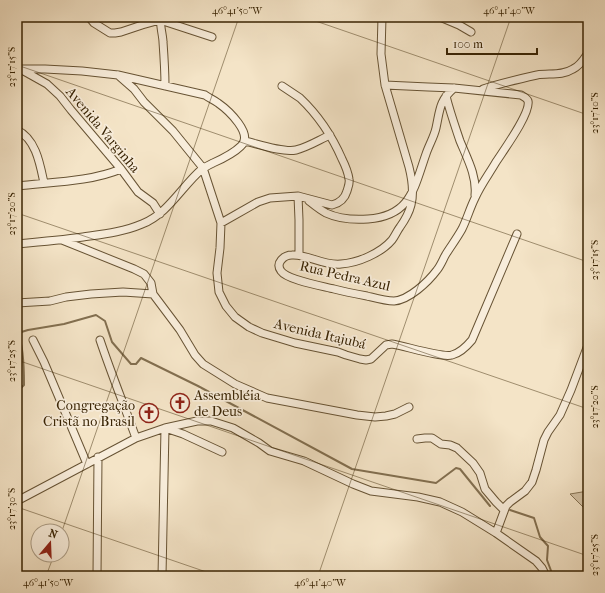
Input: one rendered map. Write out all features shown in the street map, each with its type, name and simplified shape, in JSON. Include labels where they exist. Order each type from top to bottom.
[{"type":"street","points":[[88,17],[106,31],[115,34],[160,19],[212,37]]},
{"type":"street","name":"Rua Pedra Azul","points":[[382,17],[381,54],[385,85],[412,178],[411,204],[409,212],[391,240],[383,248],[372,255],[342,264],[327,264],[299,255],[289,255],[284,257],[279,262],[281,272],[293,279],[382,300],[394,301],[404,298],[430,279],[438,269],[462,228],[475,197]]},
{"type":"street","points":[[440,17],[471,32]]},
{"type":"street","points":[[160,19],[162,27],[165,86]]},
{"type":"street","points":[[479,90],[539,75],[564,73],[574,69],[582,62],[588,53]]},
{"type":"street","points":[[17,244],[110,234],[144,224],[160,214],[203,168],[235,151],[244,144],[244,134],[239,123],[217,101],[205,96],[118,75],[52,69],[19,69]]},
{"type":"street","name":"Avenida Varginha","points":[[19,69],[46,84],[60,96],[121,168],[138,192],[153,203],[160,214]]},
{"type":"street","points":[[118,75],[134,89],[144,102],[173,131],[203,168],[221,223],[258,202],[270,198],[300,197],[332,205],[340,202],[346,195],[350,180],[330,135],[300,98],[282,86]]},
{"type":"street","points":[[385,85],[479,90],[521,95],[526,98],[528,101],[528,106],[522,120],[475,197]]},
{"type":"street","points":[[300,197],[326,213],[344,219],[377,219],[399,210],[412,192],[417,182],[436,130],[440,106],[448,93],[454,88]]},
{"type":"street","points":[[446,96],[451,117],[476,183],[475,197]]},
{"type":"street","points":[[17,130],[25,134],[35,150],[40,161],[44,183]]},
{"type":"street","points":[[244,141],[287,151],[296,150],[330,135]]},
{"type":"street","points":[[17,186],[92,177],[110,173],[121,168]]},
{"type":"street","points":[[299,255],[300,197]]},
{"type":"street","name":"Avenida Itajubá","points":[[221,223],[217,273],[219,292],[226,306],[235,317],[249,328],[262,334],[295,344],[332,350],[353,358],[366,360],[371,358],[386,345],[392,344],[444,356],[451,356],[463,349],[472,340],[518,234]]},
{"type":"street","points":[[62,240],[144,274],[151,283],[153,294],[180,330],[195,355],[203,364],[235,384],[267,398],[357,415],[375,417],[386,416],[409,408]]},
{"type":"street","points":[[18,304],[50,301],[66,297],[91,294],[123,292],[153,294]]},
{"type":"street","points":[[33,340],[44,362],[87,464]]},
{"type":"street","points":[[100,340],[136,438]]},
{"type":"street","points":[[496,533],[506,506],[525,491],[532,482],[544,440],[560,415],[588,345]]},
{"type":"street","points":[[17,502],[136,438],[165,428],[197,421],[211,421],[232,428],[270,451],[304,461],[371,491],[418,497],[440,502],[462,512],[496,533],[536,561],[546,576]]},
{"type":"street","points":[[165,428],[183,434],[222,452]]},
{"type":"street","points":[[162,576],[165,428]]},
{"type":"street","points":[[417,439],[432,438],[441,444],[450,445],[457,448],[473,463],[480,473],[485,490],[504,510]]},
{"type":"street","points":[[97,576],[98,458]]},
{"type":"shaded area","points":[[588,491],[588,512],[570,494]]},
{"type":"waterway","points":[[17,392],[24,385],[22,351],[18,333],[64,324],[96,315],[105,321],[112,342],[131,364],[136,364],[141,358],[198,386],[352,469],[436,483],[456,468],[460,469],[490,506]]},
{"type":"waterway","points":[[17,399],[17,405]]},
{"type":"waterway","points":[[510,510],[534,518],[540,537],[548,546],[547,560],[553,576]]},
{"type":"place","name":"Assembléia de Deus","points":[[180,403]]},
{"type":"place","name":"Congregação Cristã no Brasil","points":[[149,413]]}]
